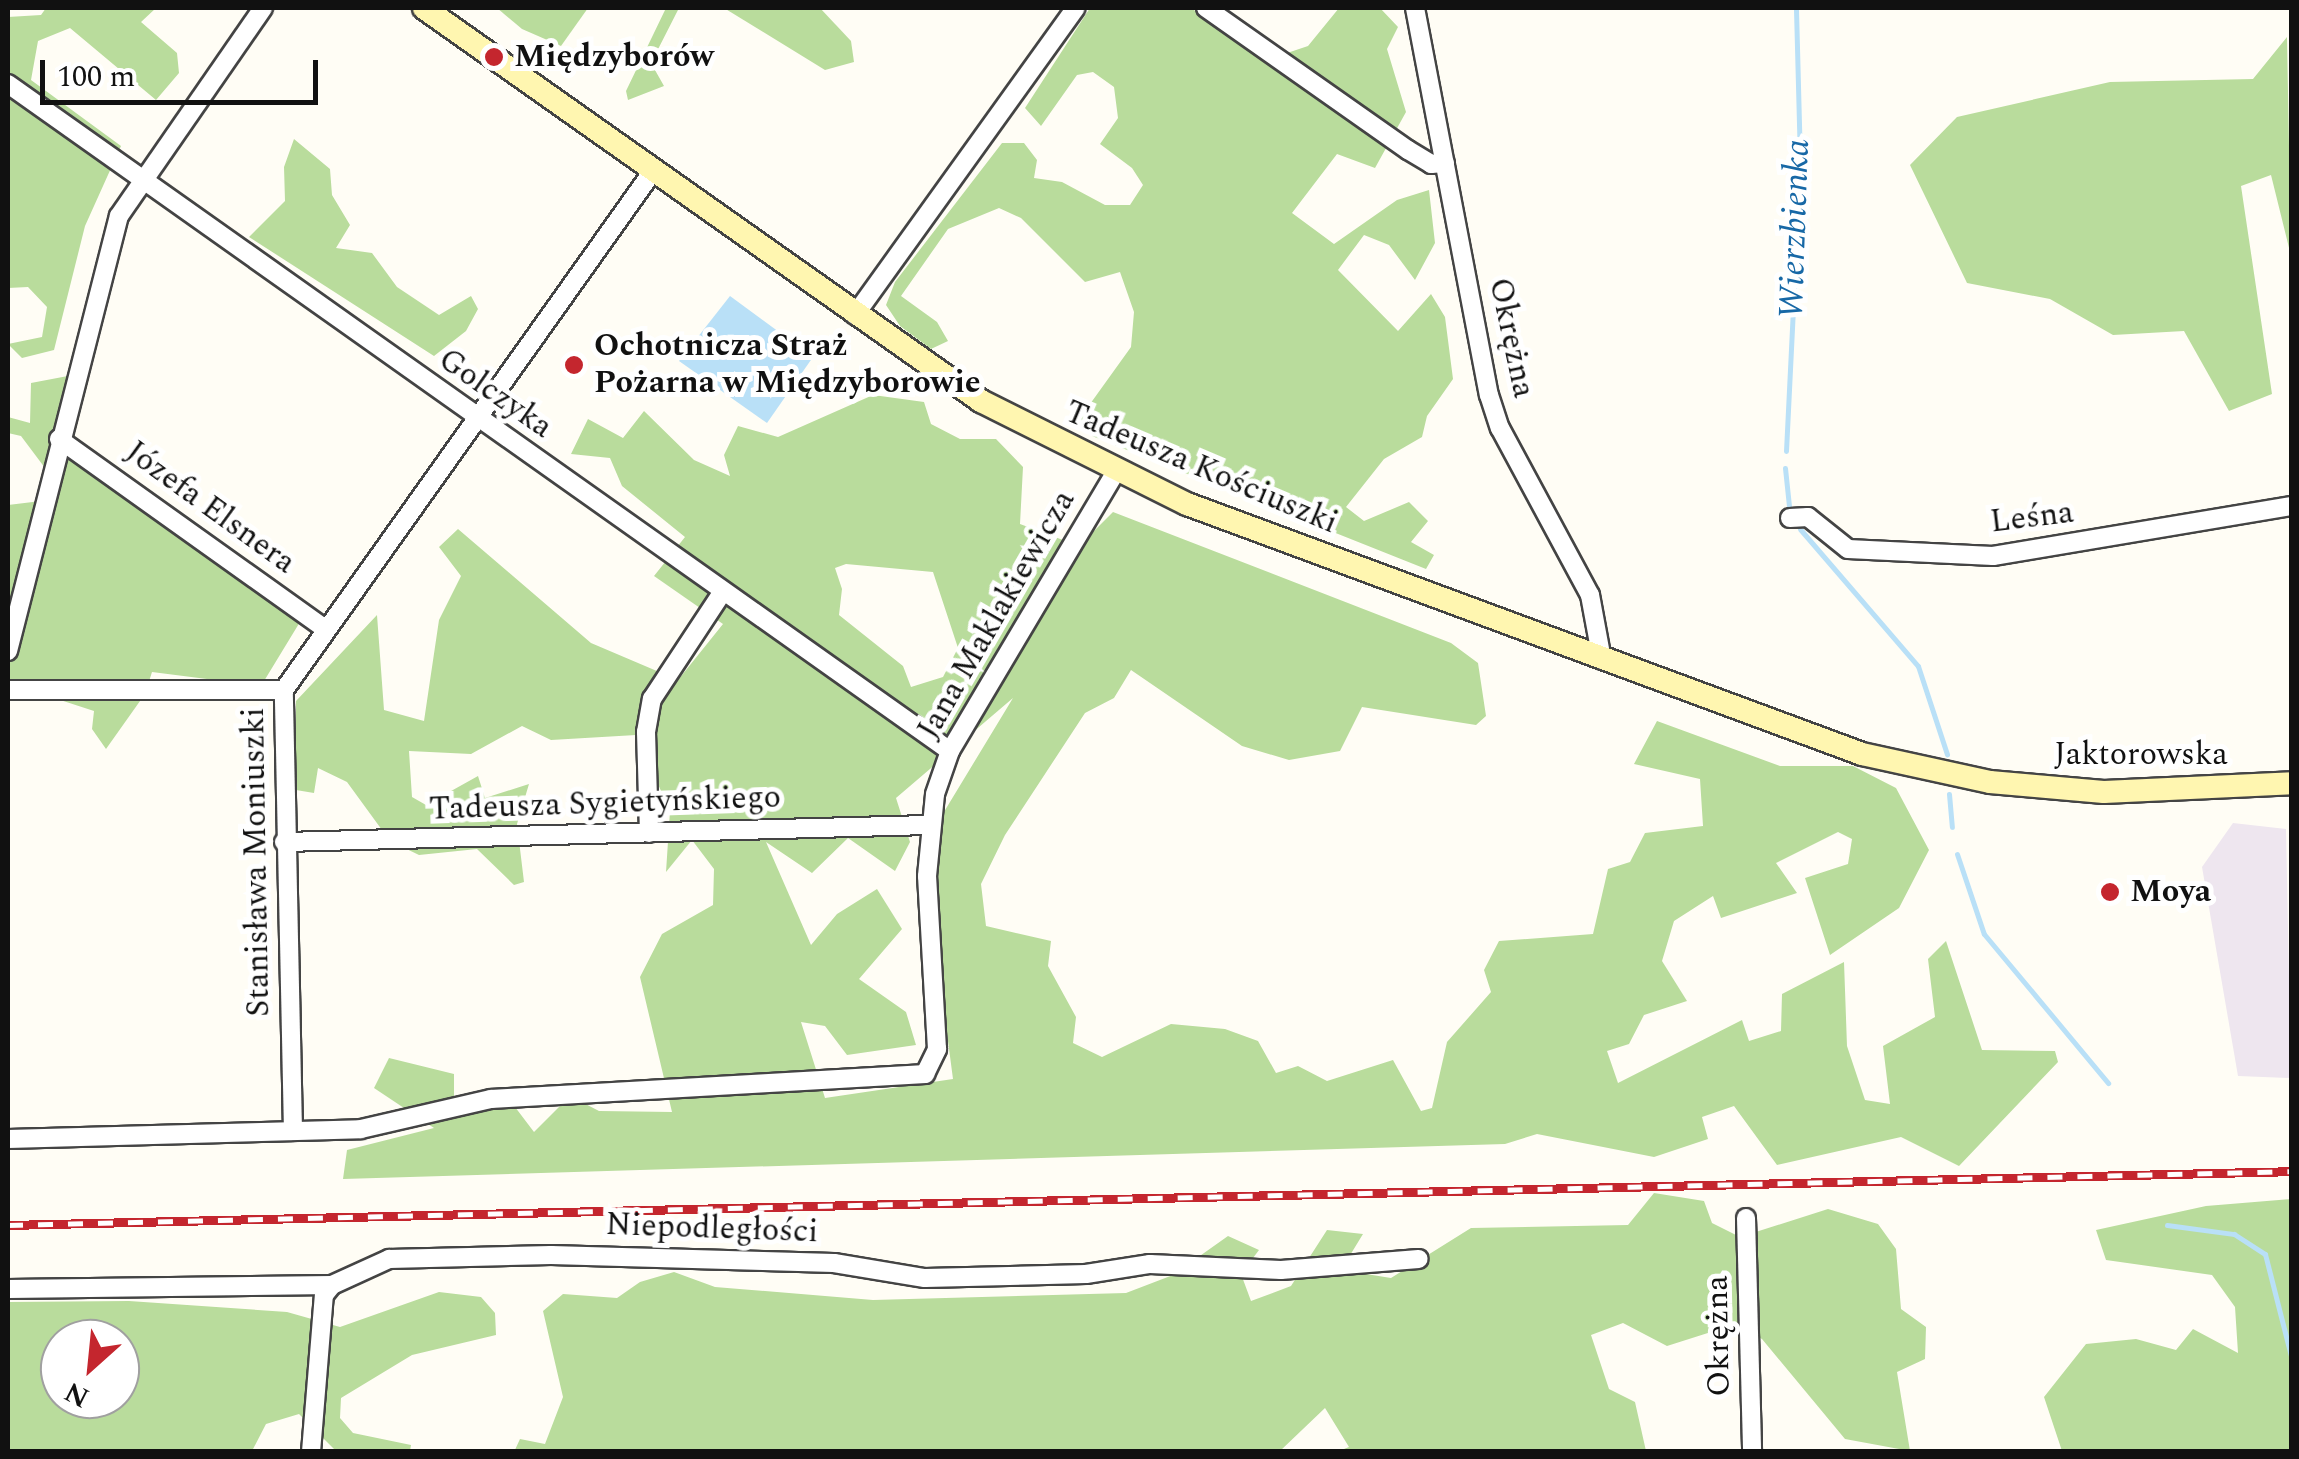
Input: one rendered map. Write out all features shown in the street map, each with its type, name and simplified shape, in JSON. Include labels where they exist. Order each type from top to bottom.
[{"type":"main road","name":"Tadeusza Kościuszki","points":[[424,8],[981,401],[1116,473],[1602,660],[1862,754],[1990,782]]},
{"type":"main road","name":"Jaktorowska","points":[[1990,782],[2170,794],[2292,783]]},
{"type":"street","points":[[8,651],[59,440],[120,216],[137,182],[264,8]]},
{"type":"street","points":[[856,314],[1076,8]]},
{"type":"street","points":[[1206,8],[1408,150],[1431,164],[1445,163]]},
{"type":"street","name":"Okrężna","points":[[1416,8],[1489,395],[1500,428],[1585,583],[1600,622],[1602,660]]},
{"type":"street","name":"Golczyka","points":[[8,84],[137,182],[950,751]]},
{"type":"street","name":"Stanisława Moniuszki","points":[[294,1131],[284,842],[284,690],[324,628],[653,171]]},
{"type":"street","name":"Józefa Elsnera","points":[[59,440],[324,628]]},
{"type":"street","name":"Jana Maklakiewicza","points":[[294,1131],[381,1126],[491,1098],[914,1077],[932,1067],[937,1049],[928,825],[950,751],[1116,473]]},
{"type":"street","name":"Leśna","points":[[1790,518],[1808,517],[1848,549],[1993,556],[2292,506]]},
{"type":"street","points":[[649,832],[646,732],[652,699],[722,593]]},
{"type":"street","points":[[8,690],[284,690]]},
{"type":"street","name":"Tadeusza Sygietyńskiego","points":[[284,842],[928,825]]},
{"type":"street","points":[[8,1139],[294,1131]]},
{"type":"street","name":"Okrężna","points":[[1746,1218],[1752,1452]]},
{"type":"street","name":"Niepodległości","points":[[8,1289],[332,1285],[389,1259],[663,1256],[834,1263],[926,1278],[1086,1274],[1150,1264],[1281,1270],[1418,1259]]},
{"type":"street","points":[[311,1452],[324,1295],[332,1285]]},
{"type":"shaded area","points":[[2233,823],[2286,829],[2291,1078],[2238,1076],[2202,867]]},
{"type":"green space","points":[[46,8],[156,8],[141,22],[177,53],[179,73],[156,100],[70,28],[38,41],[31,80],[121,146],[85,226],[54,350],[22,358],[8,344],[42,337],[47,307],[28,287],[8,288],[8,17],[41,15]]},
{"type":"green space","points":[[497,8],[588,8],[561,46],[522,29]]},
{"type":"green space","points":[[666,8],[679,8],[651,63],[664,86],[628,100],[626,91]]},
{"type":"green space","points":[[724,8],[820,8],[851,41],[854,62],[825,70]]},
{"type":"green space","points":[[1090,8],[1191,8],[1266,60],[1308,46],[1339,8],[1380,8],[1398,27],[1387,49],[1406,112],[1375,168],[1337,154],[1292,213],[1334,244],[1397,200],[1429,190],[1435,243],[1415,280],[1389,245],[1364,235],[1338,270],[1398,331],[1431,294],[1445,317],[1453,379],[1427,416],[1422,437],[1384,459],[1346,507],[1364,521],[1409,502],[1428,521],[1411,542],[1434,555],[1426,569],[1092,436],[1080,418],[1131,347],[1134,312],[1120,272],[1085,282],[1021,218],[999,208],[948,229],[901,296],[937,322],[948,341],[931,349],[900,326],[886,305],[895,282],[1002,143],[1024,143],[1037,160],[1034,178],[1062,182],[1105,205],[1130,205],[1143,185],[1132,168],[1100,144],[1118,118],[1114,87],[1093,72],[1077,75],[1041,126],[1025,108]]},
{"type":"green space","points":[[2287,37],[2291,256],[2271,175],[2241,186],[2272,394],[2229,411],[2184,331],[2113,335],[2050,299],[1967,283],[1910,165],[1957,117],[2110,82],[2253,79]]},
{"type":"green space","points":[[294,139],[330,169],[332,195],[350,225],[336,248],[372,253],[397,287],[439,315],[471,296],[478,309],[466,331],[434,356],[249,237],[285,201],[284,167]]},
{"type":"green space","points":[[73,375],[66,442],[303,617],[261,686],[152,672],[145,694],[106,749],[92,729],[94,711],[8,683],[8,505],[41,501],[51,476],[21,436],[8,433],[8,417],[30,423],[31,383]]},
{"type":"green space","points":[[873,395],[924,402],[931,424],[960,439],[996,439],[1023,467],[1020,524],[1079,546],[1113,512],[1451,643],[1478,663],[1486,716],[1476,725],[1362,707],[1340,751],[1289,760],[1242,746],[1131,670],[1114,698],[1085,713],[1005,835],[981,884],[986,926],[1051,941],[1048,966],[1076,1017],[1073,1043],[1102,1057],[1171,1024],[1225,1029],[1258,1041],[1276,1073],[1298,1066],[1327,1081],[1393,1060],[1421,1111],[1432,1108],[1447,1042],[1491,992],[1484,970],[1499,941],[1593,934],[1608,869],[1630,862],[1645,833],[1703,826],[1700,779],[1634,764],[1657,721],[1780,766],[1853,766],[1896,788],[1929,850],[1899,908],[1830,955],[1805,878],[1848,864],[1852,839],[1838,832],[1776,863],[1797,893],[1721,918],[1713,896],[1674,921],[1662,961],[1687,1001],[1644,1015],[1629,1044],[1607,1051],[1618,1083],[1742,1020],[1749,1041],[1781,1031],[1782,994],[1844,962],[1847,1046],[1865,1100],[1890,1104],[1883,1046],[1935,1017],[1928,959],[1946,941],[1982,1050],[2055,1051],[2058,1062],[1959,1166],[1901,1137],[1777,1165],[1734,1106],[1702,1117],[1708,1139],[1654,1157],[1537,1134],[1505,1144],[343,1179],[347,1150],[434,1128],[374,1088],[389,1058],[454,1074],[454,1110],[512,1103],[534,1132],[570,1096],[599,1111],[672,1112],[640,977],[662,934],[713,905],[714,869],[692,840],[666,872],[670,811],[636,735],[551,740],[522,726],[471,754],[409,751],[412,797],[426,805],[478,776],[485,798],[529,784],[517,824],[524,882],[514,885],[477,849],[419,855],[390,841],[347,782],[318,768],[314,793],[296,790],[296,701],[377,615],[384,710],[424,721],[439,620],[461,576],[439,547],[458,529],[591,643],[678,680],[723,624],[654,576],[685,537],[622,486],[610,458],[571,454],[588,419],[623,438],[644,411],[694,460],[730,476],[724,455],[738,426],[778,437]],"holes":[[[846,564],[933,572],[958,648],[943,677],[911,687],[903,666],[839,615],[842,589],[835,568]],[[1013,698],[933,830],[938,965],[953,1079],[825,1098],[801,1022],[825,1026],[847,1055],[916,1045],[906,1012],[859,979],[902,929],[877,889],[837,914],[811,945],[766,842],[812,873],[848,838],[895,871],[910,842],[896,798]]]},
{"type":"green space","points":[[1654,1193],[1704,1201],[1712,1223],[1740,1237],[1828,1209],[1878,1224],[1896,1249],[1901,1309],[1926,1327],[1925,1359],[1897,1372],[1910,1451],[1845,1439],[1762,1339],[1733,1325],[1667,1346],[1623,1323],[1591,1335],[1609,1389],[1635,1402],[1646,1451],[1339,1451],[1349,1447],[1325,1408],[1280,1451],[514,1452],[520,1439],[545,1444],[563,1397],[543,1311],[563,1294],[617,1298],[640,1282],[674,1272],[715,1287],[873,1300],[1126,1293],[1173,1275],[1228,1236],[1259,1250],[1241,1274],[1251,1301],[1291,1286],[1327,1230],[1363,1234],[1341,1270],[1391,1278],[1471,1228],[1628,1225]]},
{"type":"green space","points":[[2291,1199],[2291,1451],[2062,1451],[2044,1397],[2086,1344],[2136,1339],[2176,1350],[2193,1329],[2238,1353],[2235,1307],[2212,1275],[2106,1260],[2096,1230],[2206,1206]]},
{"type":"green space","points":[[439,1292],[481,1297],[495,1313],[496,1335],[412,1355],[341,1398],[340,1418],[353,1433],[411,1445],[410,1451],[336,1451],[299,1414],[266,1424],[252,1451],[8,1452],[8,1302],[129,1301],[287,1312],[340,1327]]},
{"type":"water","points":[[730,296],[813,357],[767,423],[679,361]]},
{"type":"waterway","name":"Wierzbienka","points":[[1786,451],[1800,162],[1796,8]]},
{"type":"waterway","name":"Wierzbienka","points":[[1785,468],[1789,506]]},
{"type":"waterway","name":"Wierzbienka","points":[[1800,529],[1918,666],[1947,754]]},
{"type":"waterway","name":"Wierzbienka","points":[[1949,794],[1952,827]]},
{"type":"waterway","name":"Wierzbienka","points":[[1957,854],[1984,934],[2108,1083]]},
{"type":"waterway","name":"Wierzbienka","points":[[2167,1225],[2234,1234],[2265,1254],[2292,1360]]},
{"type":"railway","points":[[8,1225],[2292,1171]]},
{"type":"place","name":"Międzyborów","points":[[494,57]]},
{"type":"place","name":"Ochotnicza Straż Pożarna w Międzyborowie","points":[[574,365]]},
{"type":"place","name":"Moya","points":[[2110,892]]}]
